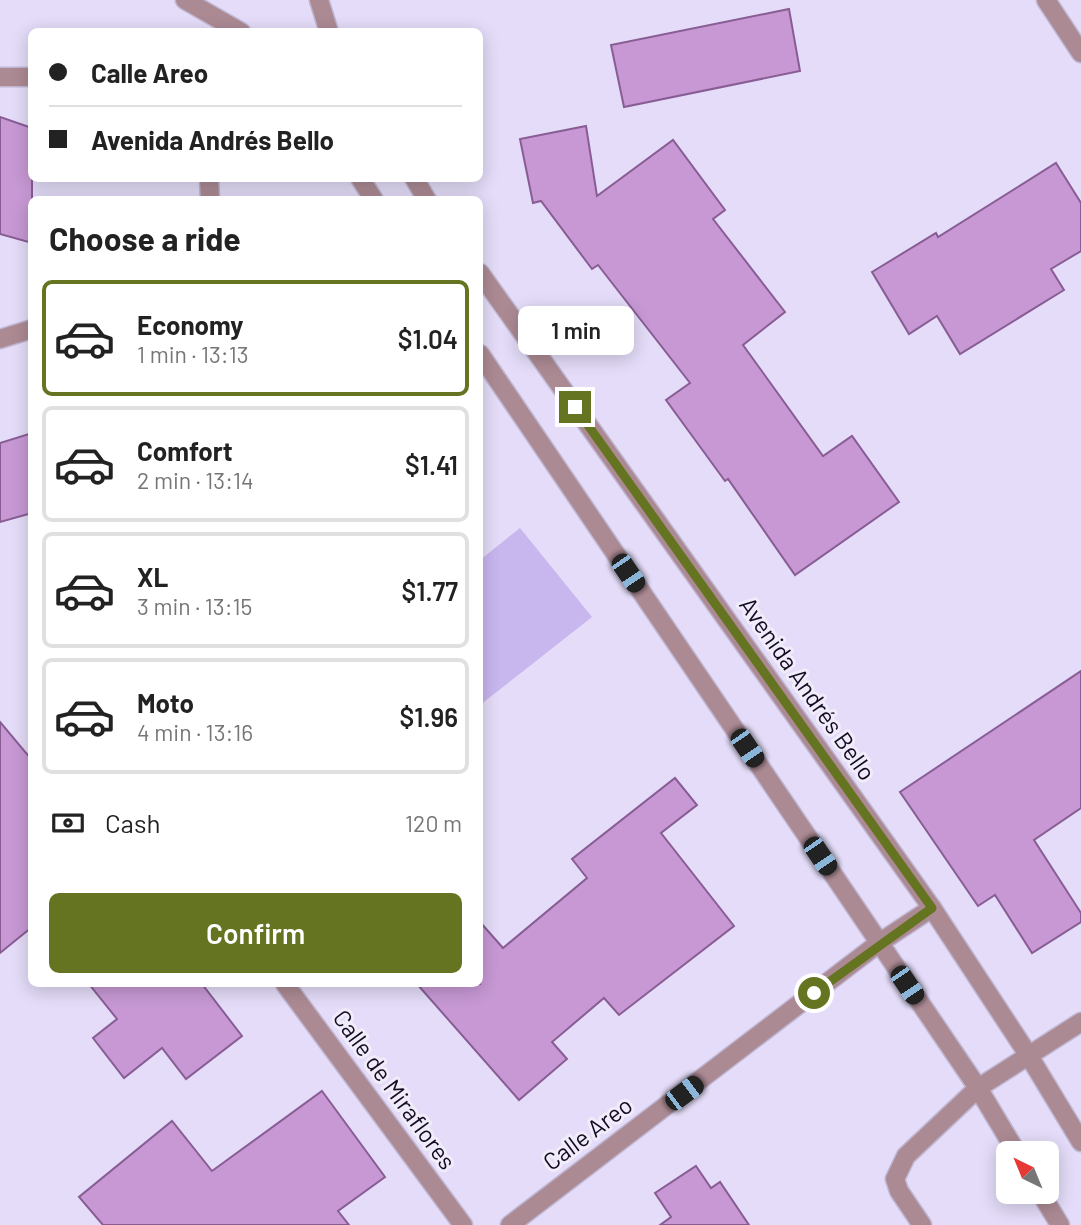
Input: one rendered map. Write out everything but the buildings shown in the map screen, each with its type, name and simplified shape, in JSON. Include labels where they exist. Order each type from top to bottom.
[{"type":"street","points":[[185,0],[235,28]]},
{"type":"street","points":[[319,0],[329,28]]},
{"type":"street","points":[[1046,0],[1081,53]]},
{"type":"street","points":[[0,77],[28,77]]},
{"type":"street","name":"Avenida Andrés Bello","points":[[483,277],[932,908],[1029,1056],[1081,1142]]},
{"type":"street","points":[[0,339],[28,330]]},
{"type":"street","points":[[483,358],[978,1088],[1010,1141]]},
{"type":"street","name":"Calle Areo","points":[[510,1225],[879,943],[932,908]]},
{"type":"street","name":"Calle de Miraflores","points":[[287,987],[463,1225]]},
{"type":"street","points":[[922,1225],[899,1191],[895,1179],[906,1156],[978,1088],[1081,1022]]},
{"type":"street","points":[[1047,1204],[1060,1225]]},
{"type":"shaded area","points":[[520,528],[592,617],[483,703],[483,558]]},
{"type":"route","points":[[575,407],[932,908],[879,943],[814,993]]}]
